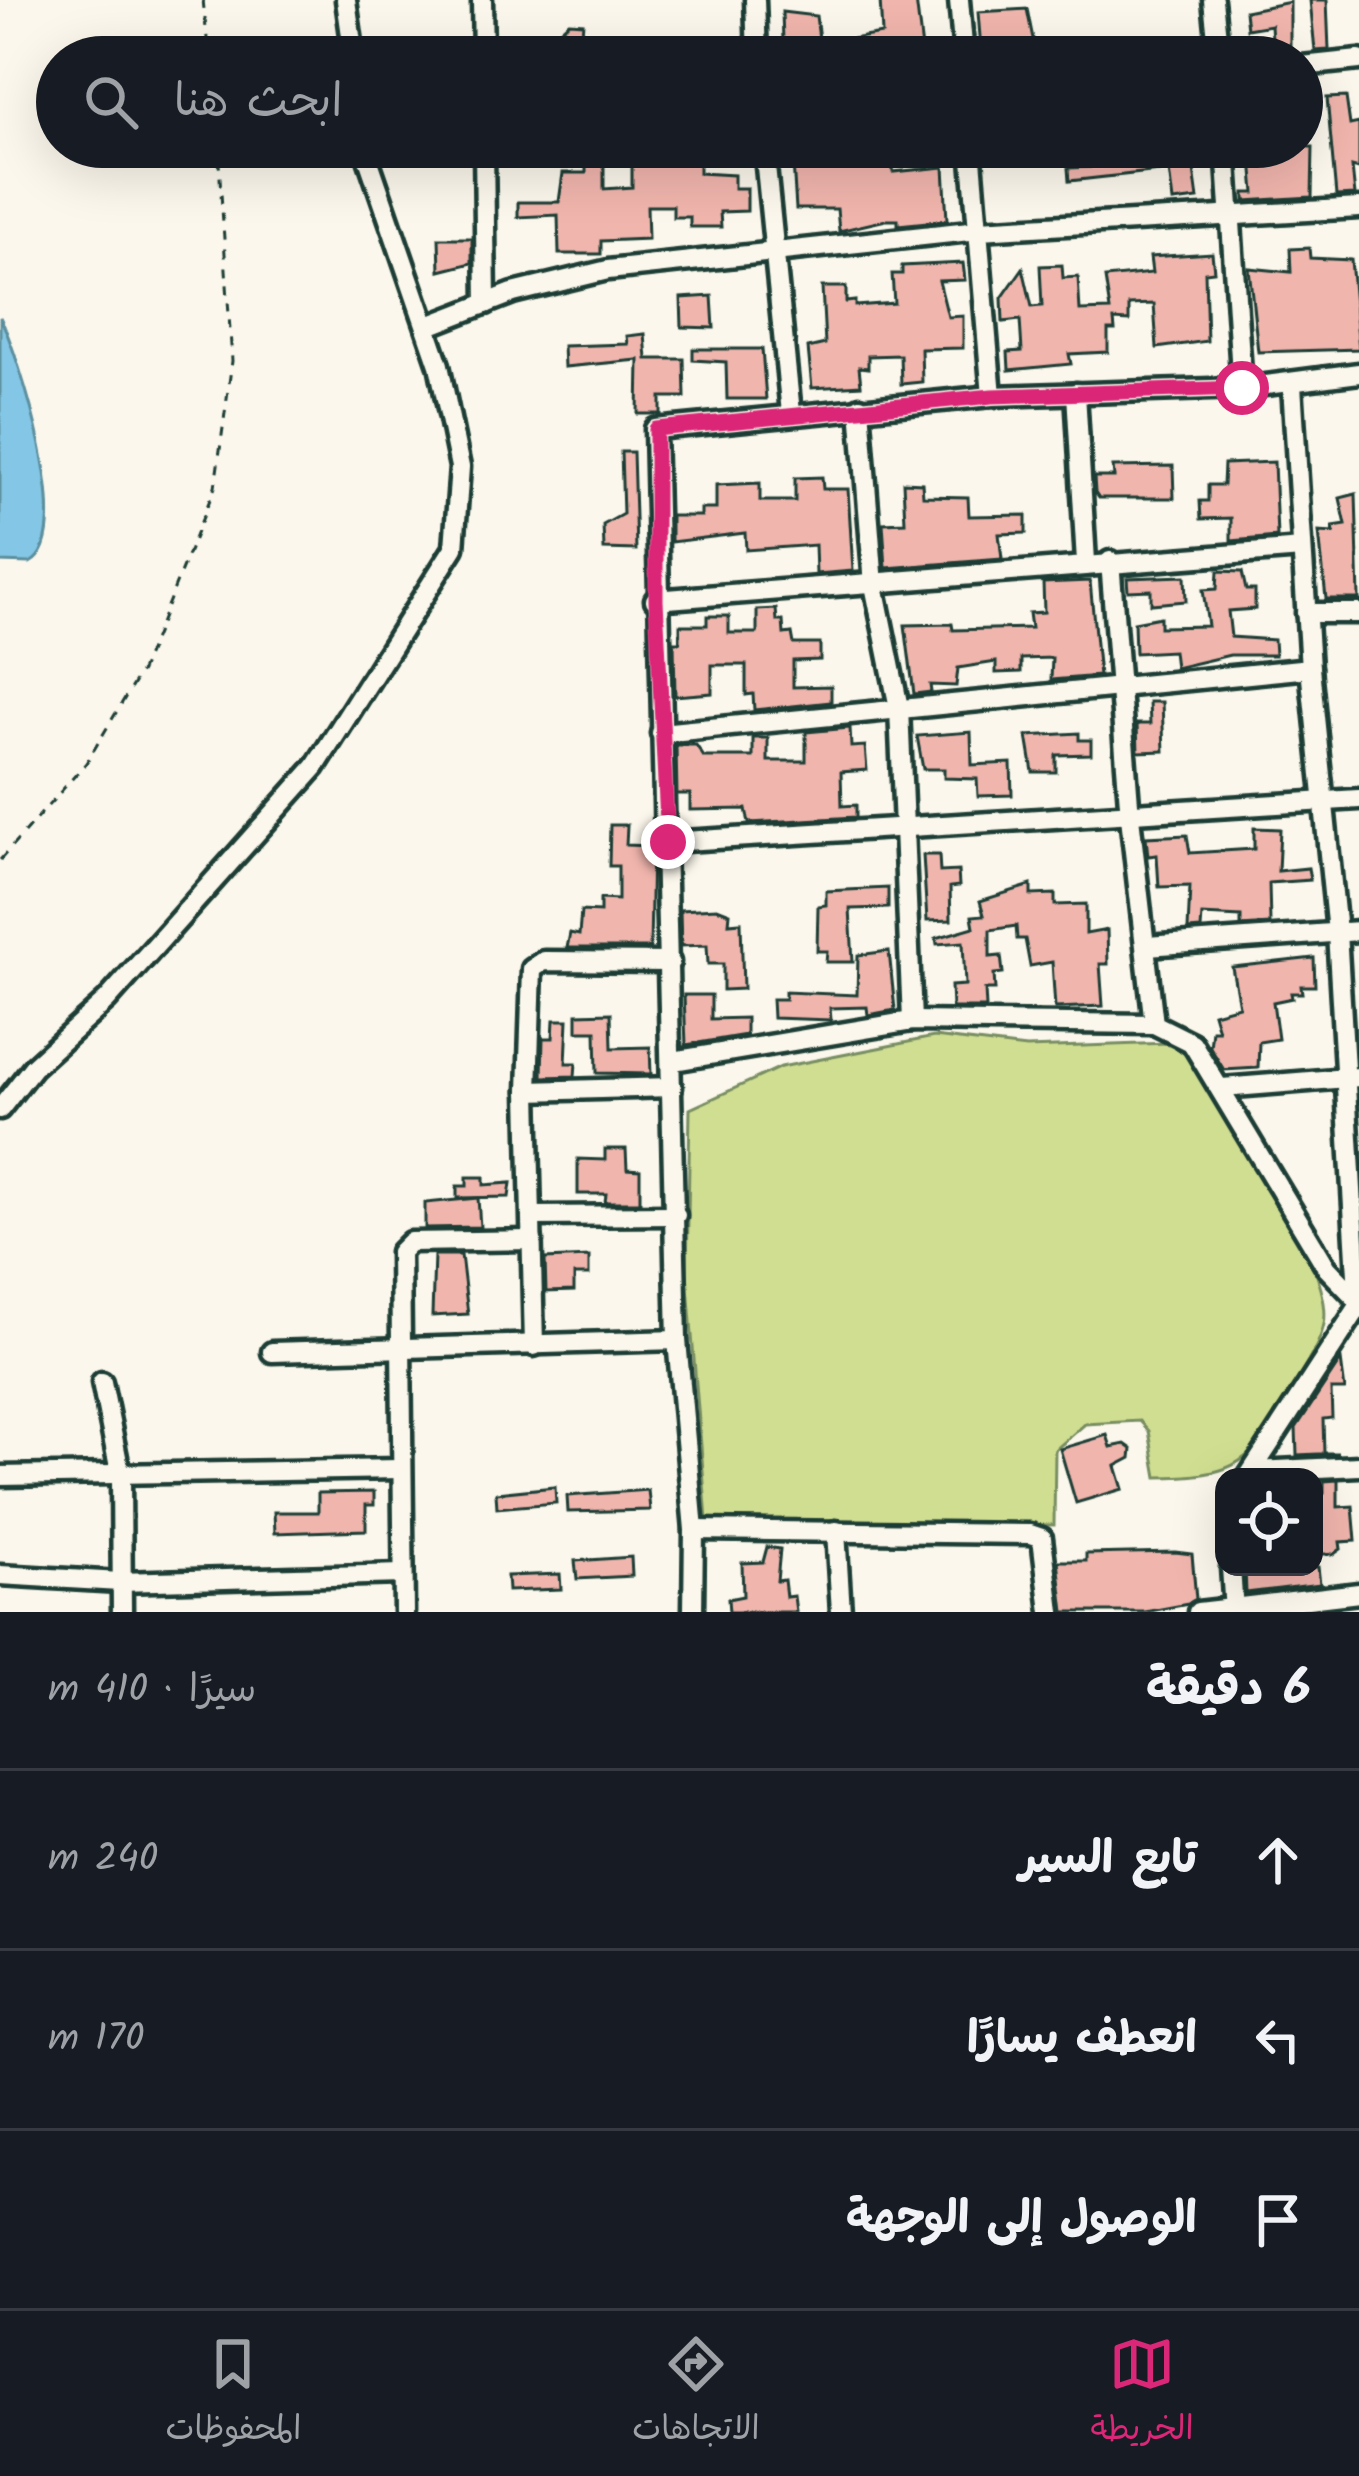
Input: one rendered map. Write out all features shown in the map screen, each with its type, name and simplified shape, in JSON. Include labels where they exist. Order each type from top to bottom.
[{"type":"street","points":[[346,0],[350,36]]},
{"type":"street","points":[[482,0],[483,36]]},
{"type":"street","points":[[755,0],[756,36]]},
{"type":"street","points":[[958,0],[962,36]]},
{"type":"street","points":[[1213,0],[1217,36]]},
{"type":"street","points":[[1323,64],[1359,61]]},
{"type":"street","points":[[0,1109],[33,1067],[107,1000],[315,767],[454,548],[460,466],[428,326],[372,168]]},
{"type":"street","points":[[484,168],[486,304]]},
{"type":"street","points":[[767,168],[791,413]]},
{"type":"street","points":[[973,168],[992,396]]},
{"type":"street","points":[[1228,168],[1242,388]]},
{"type":"street","points":[[428,326],[486,304],[608,270],[979,230],[1359,208]]},
{"type":"street","points":[[693,1612],[694,1530],[677,1340],[668,842],[656,600],[656,429],[992,396],[1242,388],[1359,374]]},
{"type":"street","points":[[1256,1468],[1358,1304],[1351,1078],[1327,801],[1310,668],[1292,385]]},
{"type":"street","points":[[1076,393],[1086,562]]},
{"type":"street","points":[[860,407],[874,585],[899,708],[912,1021]]},
{"type":"street","points":[[656,600],[874,585],[1110,560],[1302,549]]},
{"type":"street","points":[[1110,560],[1130,817],[1154,1024]]},
{"type":"street","points":[[1306,613],[1359,613]]},
{"type":"street","points":[[661,733],[1310,668]]},
{"type":"street","points":[[668,842],[1130,817],[1359,799]]},
{"type":"street","points":[[1147,946],[1359,931]]},
{"type":"street","points":[[534,1346],[528,1091],[535,962],[670,962]]},
{"type":"street","points":[[673,1061],[912,1021],[1154,1024],[1192,1043],[1327,1268],[1358,1304]]},
{"type":"street","points":[[1222,1088],[1351,1078]]},
{"type":"street","points":[[528,1091],[672,1087]]},
{"type":"street","points":[[532,1216],[676,1215]]},
{"type":"street","points":[[404,1612],[400,1469],[404,1244],[532,1240]]},
{"type":"street","points":[[272,1352],[677,1340]]},
{"type":"street","points":[[102,1382],[121,1477],[122,1612]]},
{"type":"street","points":[[1323,1469],[1359,1466]]},
{"type":"street","points":[[0,1476],[400,1469]]},
{"type":"street","points":[[694,1530],[1042,1538],[1051,1612]]},
{"type":"street","points":[[836,1531],[841,1612]]},
{"type":"street","points":[[0,1575],[120,1582],[403,1574]]},
{"type":"street","points":[[1232,1576],[1234,1609]]},
{"type":"street","points":[[1198,1612],[1359,1593]]},
{"type":"path","points":[[202,0],[206,36]]},
{"type":"path","points":[[0,860],[86,763],[141,671],[214,487],[232,361],[219,168]]},
{"type":"green space","points":[[934,1037],[1026,1048],[1170,1043],[1194,1061],[1276,1190],[1297,1229],[1323,1298],[1324,1324],[1317,1344],[1258,1444],[1233,1465],[1215,1472],[1157,1477],[1149,1431],[1140,1421],[1085,1424],[1055,1450],[1054,1525],[707,1520],[687,1273],[690,1109],[781,1067]]},
{"type":"water","points":[[0,317],[30,406],[47,485],[43,547],[30,563],[0,562]]},
{"type":"building","points":[[880,0],[916,0],[920,36],[870,36],[882,34]]},
{"type":"building","points":[[1310,0],[1327,0],[1329,50],[1323,50],[1323,36],[1314,36]]},
{"type":"building","points":[[1290,2],[1290,36],[1272,36],[1271,25],[1247,29],[1245,11]]},
{"type":"building","points":[[1027,9],[1032,36],[980,36],[978,12]]},
{"type":"building","points":[[782,12],[816,16],[819,36],[783,36]]},
{"type":"building","points":[[569,22],[583,23],[581,36],[553,36]]},
{"type":"building","points":[[1346,97],[1350,125],[1359,123],[1359,169],[1352,167],[1355,195],[1336,196],[1327,98]]},
{"type":"building","points":[[604,168],[604,189],[632,187],[632,168],[699,168],[699,173],[734,175],[734,188],[747,188],[747,211],[720,212],[721,227],[690,227],[690,217],[673,217],[673,206],[647,206],[648,239],[601,241],[601,254],[559,254],[558,215],[518,217],[518,202],[559,202],[563,173]]},
{"type":"building","points":[[793,168],[893,168],[893,172],[944,168],[947,220],[898,225],[898,220],[886,220],[839,231],[837,209],[796,209]]},
{"type":"building","points":[[1068,168],[1194,168],[1198,199],[1173,202],[1169,170],[1069,181]]},
{"type":"building","points":[[1253,168],[1313,168],[1312,197],[1245,201],[1245,193],[1255,193]]},
{"type":"building","points":[[439,238],[472,238],[472,263],[440,271]]},
{"type":"building","points":[[1309,248],[1310,258],[1351,260],[1359,349],[1258,352],[1249,268],[1291,272],[1290,249]]},
{"type":"building","points":[[1212,253],[1214,271],[1205,272],[1207,341],[1157,348],[1154,304],[1129,305],[1129,321],[1114,320],[1115,330],[1108,330],[1108,352],[1069,354],[1071,364],[1009,370],[1008,352],[1022,351],[1020,320],[1003,322],[1002,298],[1023,268],[1032,307],[1042,306],[1040,266],[1062,265],[1063,278],[1078,277],[1080,311],[1110,310],[1105,278],[1152,273],[1150,257]]},
{"type":"building","points":[[963,263],[965,280],[939,281],[948,317],[963,316],[963,348],[921,349],[922,382],[901,384],[900,355],[868,356],[868,368],[859,367],[861,385],[812,388],[808,348],[825,344],[822,287],[846,287],[846,302],[855,301],[855,306],[894,303],[892,274],[902,274],[902,266]]},
{"type":"building","points":[[712,296],[714,328],[682,327],[681,298]]},
{"type":"building","points":[[645,334],[647,359],[684,359],[685,397],[661,397],[661,414],[638,414],[639,360],[564,367],[563,346],[628,344],[627,336]]},
{"type":"building","points":[[693,349],[762,349],[766,399],[727,399],[726,362],[693,360]]},
{"type":"building","points":[[621,452],[633,452],[636,550],[604,549],[603,525],[623,514]]},
{"type":"building","points":[[1274,462],[1277,537],[1231,541],[1231,518],[1201,519],[1200,501],[1208,501],[1208,485],[1223,485],[1224,464]]},
{"type":"building","points":[[1173,466],[1174,498],[1099,498],[1095,492],[1094,477],[1114,477],[1113,467]]},
{"type":"building","points":[[822,477],[823,489],[848,489],[853,571],[816,574],[815,545],[746,550],[745,533],[671,542],[671,516],[701,516],[701,509],[716,509],[716,485],[760,483],[760,501],[795,501],[795,478]]},
{"type":"building","points":[[903,482],[922,483],[923,496],[968,497],[969,516],[1026,515],[1026,533],[999,534],[1002,559],[886,568],[883,523],[905,522]]},
{"type":"building","points":[[1356,494],[1359,599],[1326,599],[1319,532],[1334,533],[1333,527],[1346,525],[1340,498]]},
{"type":"building","points":[[1218,571],[1242,572],[1246,590],[1255,590],[1255,609],[1228,611],[1231,637],[1274,640],[1275,655],[1230,655],[1175,668],[1173,651],[1135,653],[1134,622],[1160,617],[1160,627],[1208,626],[1203,590],[1217,589]]},
{"type":"building","points":[[1185,576],[1186,601],[1151,604],[1151,590],[1128,591],[1127,578]]},
{"type":"building","points":[[1090,581],[1099,676],[1051,680],[1052,658],[1021,659],[1021,672],[996,673],[996,662],[958,668],[956,686],[930,685],[931,692],[914,694],[905,625],[952,624],[953,630],[1031,628],[1029,613],[1044,612],[1043,583]]},
{"type":"building","points":[[776,609],[777,621],[783,621],[784,634],[792,633],[794,644],[820,644],[820,660],[793,661],[793,687],[831,686],[831,702],[754,710],[753,694],[746,695],[746,665],[712,665],[712,693],[675,696],[674,642],[680,642],[680,625],[707,625],[707,616],[729,616],[729,633],[757,633],[757,610]]},
{"type":"building","points":[[1149,702],[1162,702],[1164,751],[1138,752],[1137,724],[1150,724]]},
{"type":"building","points":[[850,728],[851,747],[865,746],[867,770],[841,772],[842,806],[856,805],[856,817],[749,823],[746,809],[690,810],[690,794],[677,794],[676,745],[696,745],[704,757],[753,757],[753,738],[768,738],[768,761],[806,761],[806,732]]},
{"type":"building","points":[[971,732],[972,765],[1011,763],[1012,795],[978,796],[977,779],[944,778],[944,769],[923,769],[917,736]]},
{"type":"building","points":[[1079,733],[1079,740],[1091,740],[1091,754],[1056,755],[1056,772],[1033,772],[1027,736]]},
{"type":"building","points":[[610,825],[627,825],[626,845],[652,846],[650,948],[567,948],[570,933],[579,935],[581,911],[600,912],[600,899],[618,900],[618,866],[609,866]]},
{"type":"building","points":[[1254,828],[1280,829],[1278,871],[1308,868],[1310,880],[1269,883],[1270,924],[1241,926],[1241,917],[1202,915],[1201,929],[1188,930],[1190,886],[1159,887],[1157,855],[1148,856],[1146,837],[1187,835],[1190,853],[1254,849]]},
{"type":"building","points":[[923,855],[939,855],[940,872],[958,871],[959,886],[950,887],[951,920],[927,921]]},
{"type":"building","points":[[1031,885],[1031,895],[1055,894],[1055,905],[1086,904],[1086,934],[1107,930],[1108,964],[1100,964],[1103,1006],[1055,1008],[1052,962],[1030,966],[1025,939],[1017,939],[1016,926],[990,930],[990,957],[1001,956],[1003,973],[994,974],[995,990],[985,990],[986,1008],[952,1008],[951,986],[965,985],[963,942],[937,944],[936,938],[974,927],[972,916],[984,915],[980,901]]},
{"type":"building","points":[[888,888],[888,908],[850,909],[853,962],[826,962],[827,951],[817,951],[818,906],[826,905],[826,891]]},
{"type":"building","points":[[717,908],[730,913],[729,923],[741,922],[743,989],[723,990],[723,964],[708,964],[707,945],[681,946],[680,910]]},
{"type":"building","points":[[889,951],[895,1010],[868,1015],[867,1007],[830,1008],[831,1020],[773,1018],[772,999],[785,999],[785,992],[857,995],[858,955]]},
{"type":"building","points":[[1314,958],[1315,986],[1301,986],[1302,993],[1273,1002],[1278,1039],[1259,1042],[1258,1068],[1224,1070],[1210,1047],[1212,1030],[1218,1030],[1213,1013],[1239,1006],[1232,967]]},
{"type":"building","points":[[684,995],[711,995],[711,1019],[746,1018],[746,1035],[686,1045]]},
{"type":"building","points":[[611,1013],[612,1048],[650,1047],[651,1074],[597,1073],[596,1031],[577,1031],[577,1014]]},
{"type":"building","points":[[554,1020],[568,1020],[566,1063],[576,1063],[575,1076],[542,1077],[543,1038],[553,1038]]},
{"type":"building","points":[[605,1149],[626,1149],[627,1169],[640,1170],[640,1202],[605,1202],[606,1194],[578,1194],[578,1159],[605,1160]]},
{"type":"building","points":[[467,1177],[484,1177],[484,1185],[511,1183],[509,1197],[457,1198],[457,1186],[467,1186]]},
{"type":"building","points":[[478,1198],[480,1227],[425,1228],[425,1203]]},
{"type":"building","points":[[434,1255],[461,1255],[468,1314],[432,1316]]},
{"type":"building","points":[[589,1257],[589,1275],[574,1275],[574,1291],[546,1292],[545,1259]]},
{"type":"building","points":[[1341,1360],[1345,1390],[1331,1390],[1332,1418],[1323,1419],[1324,1453],[1339,1453],[1297,1455],[1296,1428]]},
{"type":"building","points":[[1107,1435],[1111,1447],[1125,1444],[1132,1449],[1131,1458],[1116,1466],[1123,1489],[1076,1503],[1060,1449]]},
{"type":"building","points":[[1338,1480],[1338,1507],[1353,1506],[1356,1541],[1340,1542],[1341,1549],[1334,1554],[1323,1554],[1324,1481]]},
{"type":"building","points":[[555,1487],[556,1503],[497,1508],[496,1493]]},
{"type":"building","points":[[648,1490],[650,1510],[568,1512],[567,1496]]},
{"type":"building","points":[[374,1492],[374,1505],[366,1505],[366,1530],[275,1533],[274,1512],[318,1512],[318,1493]]},
{"type":"building","points":[[767,1547],[780,1549],[777,1581],[784,1580],[786,1597],[794,1596],[796,1612],[729,1612],[728,1599],[743,1596],[742,1563],[763,1562]]},
{"type":"building","points":[[1086,1554],[1192,1554],[1196,1599],[1188,1604],[1145,1612],[1064,1612],[1058,1561],[1086,1561]]},
{"type":"building","points":[[631,1557],[632,1576],[577,1579],[575,1561]]},
{"type":"building","points":[[560,1574],[561,1589],[508,1591],[507,1576]]},
{"type":"building","points":[[1245,1576],[1319,1576],[1320,1584],[1246,1593]]},
{"type":"route","points":[[668,842],[653,434],[661,424],[992,396],[1242,388]]}]
